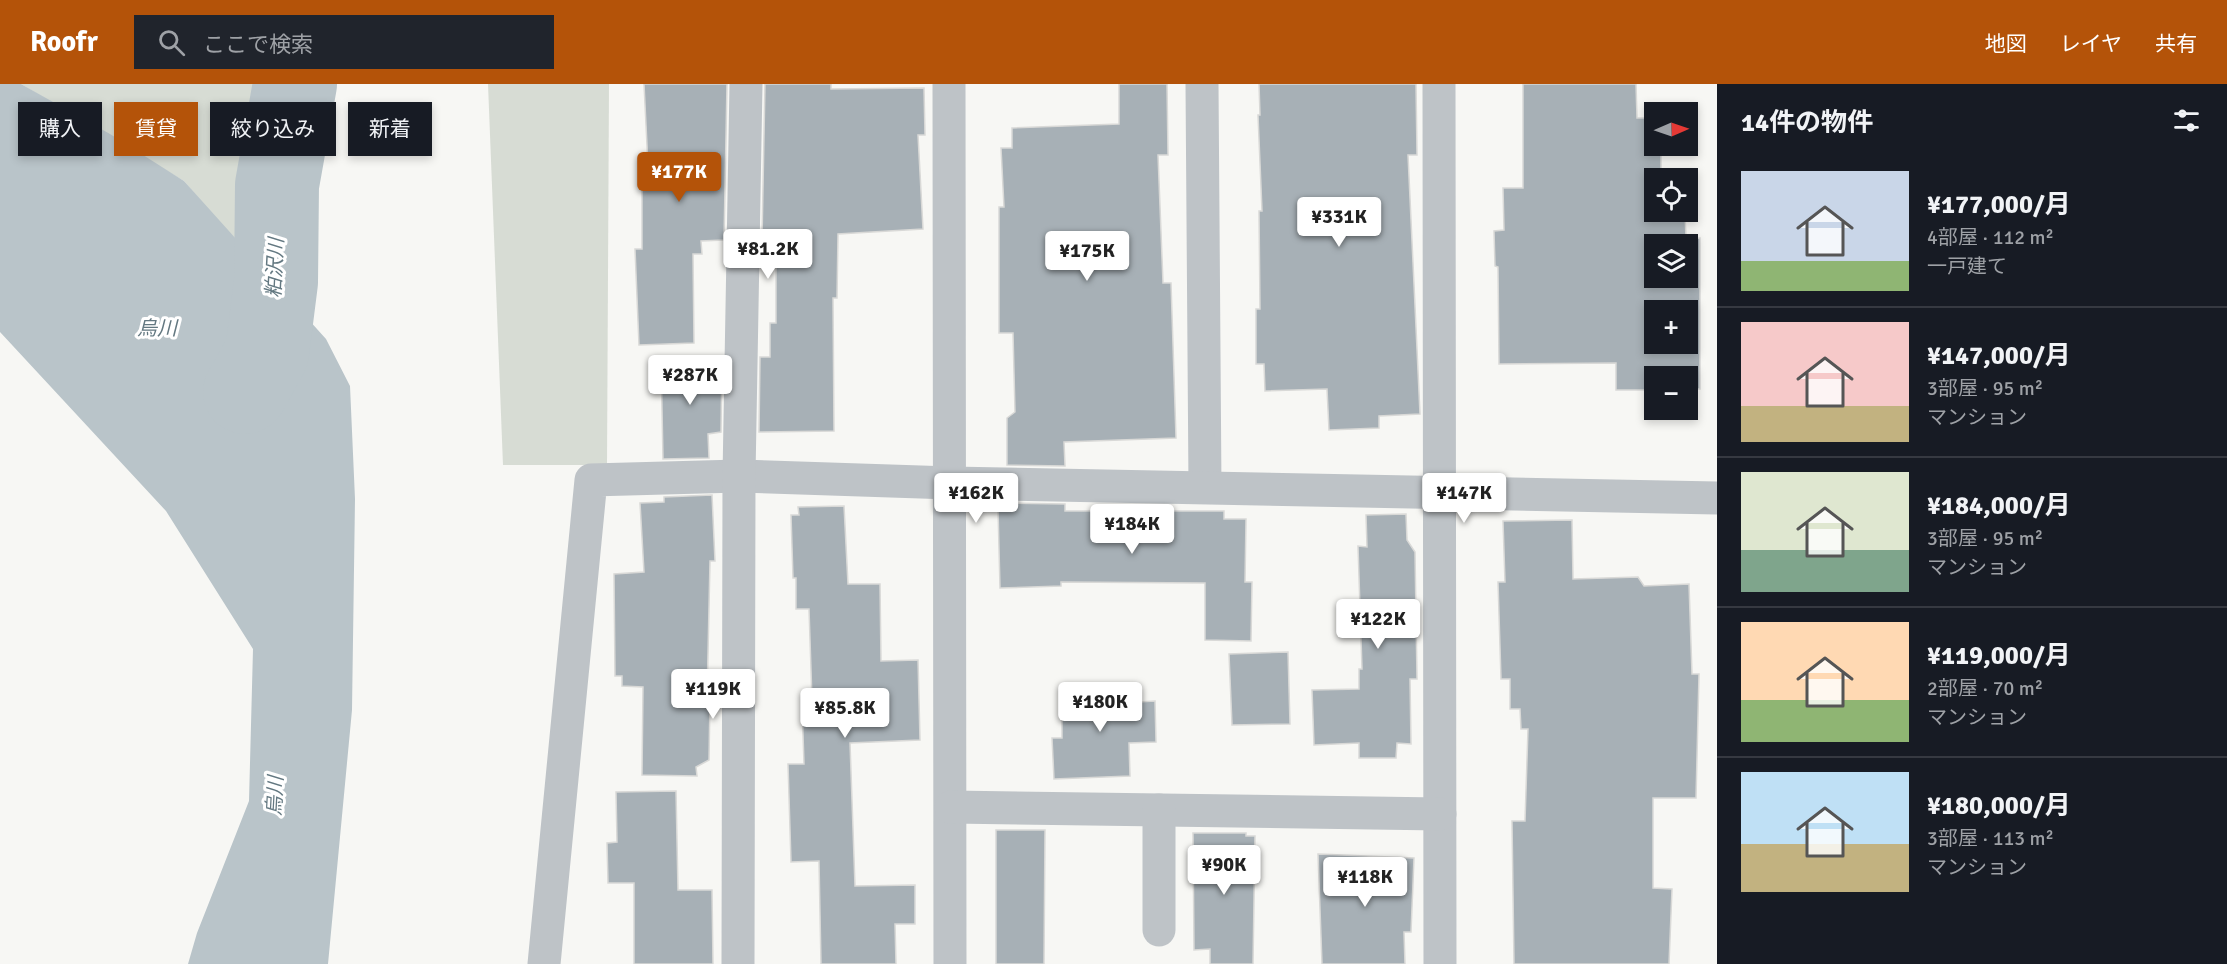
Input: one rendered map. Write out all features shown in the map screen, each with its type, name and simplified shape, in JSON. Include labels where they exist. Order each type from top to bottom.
[{"type":"street","points":[[738,964],[740,476],[746,84]]},
{"type":"street","points":[[949,84],[950,964]]},
{"type":"street","points":[[1202,84],[1205,487]]},
{"type":"street","points":[[1439,84],[1440,964]]},
{"type":"street","points":[[544,964],[591,480],[740,476],[1439,494],[1717,498]]},
{"type":"street","points":[[951,807],[1440,814]]},
{"type":"street","points":[[1159,810],[1159,930]]},
{"type":"shaded area","points":[[21,84],[285,84],[282,102],[210,102],[210,156],[275,156],[260,264],[219,222],[184,181],[142,156],[198,156],[198,102],[114,102],[114,139],[102,132],[102,102],[51,102]]},
{"type":"shaded area","points":[[488,84],[609,84],[607,465],[503,465]]},
{"type":"water","name":"烏川","points":[[0,84],[21,84],[53,102],[18,102],[18,156],[102,156],[102,130],[110,134],[114,137],[114,156],[145,156],[184,181],[326,339],[350,386],[355,499],[352,710],[328,964],[188,964],[197,933],[249,801],[253,649],[166,511],[0,332]]},
{"type":"building","points":[[644,84],[727,84],[724,240],[701,241],[702,254],[693,254],[694,343],[639,345],[635,249],[642,249],[642,166],[648,166]]},
{"type":"building","points":[[765,84],[831,84],[831,89],[924,88],[925,135],[918,135],[923,229],[838,234],[837,298],[833,298],[834,431],[759,432],[760,357],[770,357],[770,323],[776,323],[776,238],[762,239]]},
{"type":"building","points":[[1119,84],[1167,84],[1168,155],[1158,155],[1163,283],[1171,283],[1176,438],[1064,442],[1065,466],[1007,465],[1007,418],[1015,412],[1013,333],[999,333],[999,207],[1004,207],[1001,148],[1012,148],[1012,128],[1119,124]]},
{"type":"building","points":[[1259,84],[1416,84],[1417,155],[1408,155],[1420,414],[1379,416],[1379,428],[1329,430],[1327,389],[1265,391],[1264,364],[1256,364],[1256,309],[1260,309],[1259,211],[1262,211]]},
{"type":"building","points":[[1523,84],[1636,84],[1637,118],[1644,118],[1644,156],[1661,156],[1661,168],[1644,168],[1644,222],[1685,222],[1686,234],[1644,234],[1644,288],[1698,288],[1698,238],[1700,238],[1700,389],[1698,389],[1698,366],[1644,366],[1644,390],[1616,390],[1616,363],[1499,364],[1498,267],[1495,266],[1494,231],[1504,230],[1503,188],[1523,188]]},
{"type":"building","points":[[722,358],[721,432],[708,434],[709,458],[663,459],[661,359]]},
{"type":"building","points":[[712,495],[715,561],[710,561],[707,699],[710,699],[709,760],[696,767],[697,776],[642,775],[643,687],[622,686],[622,676],[615,676],[614,574],[644,572],[640,503],[664,502],[664,497]]},
{"type":"building","points":[[1008,503],[1065,504],[1065,511],[1224,511],[1224,519],[1246,519],[1245,582],[1252,582],[1251,641],[1205,640],[1205,583],[1061,582],[1061,586],[1000,588],[998,509],[1008,508]]},
{"type":"building","points":[[844,506],[848,584],[880,584],[881,661],[918,660],[920,740],[850,743],[855,886],[915,885],[915,924],[895,924],[896,964],[821,964],[819,861],[791,862],[788,764],[804,764],[802,704],[812,700],[809,609],[796,609],[791,515],[799,515],[798,507]]},
{"type":"building","points":[[1406,514],[1407,540],[1415,552],[1417,679],[1410,679],[1411,744],[1397,743],[1396,758],[1359,758],[1359,743],[1314,745],[1312,690],[1359,689],[1359,669],[1362,669],[1358,546],[1367,547],[1366,515]]},
{"type":"building","points":[[1572,520],[1573,579],[1638,577],[1644,586],[1689,584],[1692,674],[1699,674],[1696,798],[1653,798],[1653,888],[1672,889],[1669,964],[1514,964],[1512,821],[1525,821],[1528,729],[1521,729],[1520,709],[1510,709],[1510,679],[1501,679],[1498,582],[1505,582],[1503,521]]},
{"type":"building","points":[[1288,652],[1290,724],[1232,725],[1229,654]]},
{"type":"building","points":[[1120,688],[1121,703],[1155,701],[1156,742],[1129,743],[1130,776],[1054,779],[1052,738],[1062,738],[1062,690]]},
{"type":"building","points":[[676,791],[678,890],[712,890],[713,964],[634,964],[634,883],[608,883],[607,843],[617,842],[616,792]]},
{"type":"building","points":[[996,830],[1045,830],[1044,964],[996,964]]},
{"type":"building","points":[[1193,833],[1246,833],[1246,836],[1255,836],[1253,964],[1210,964],[1210,949],[1194,950]]},
{"type":"building","points":[[1318,854],[1414,858],[1411,932],[1404,932],[1405,964],[1322,964]]},
{"type":"waterway","name":"粕沢川","points":[[245,392],[267,353],[276,282],[277,185],[295,84]]}]
